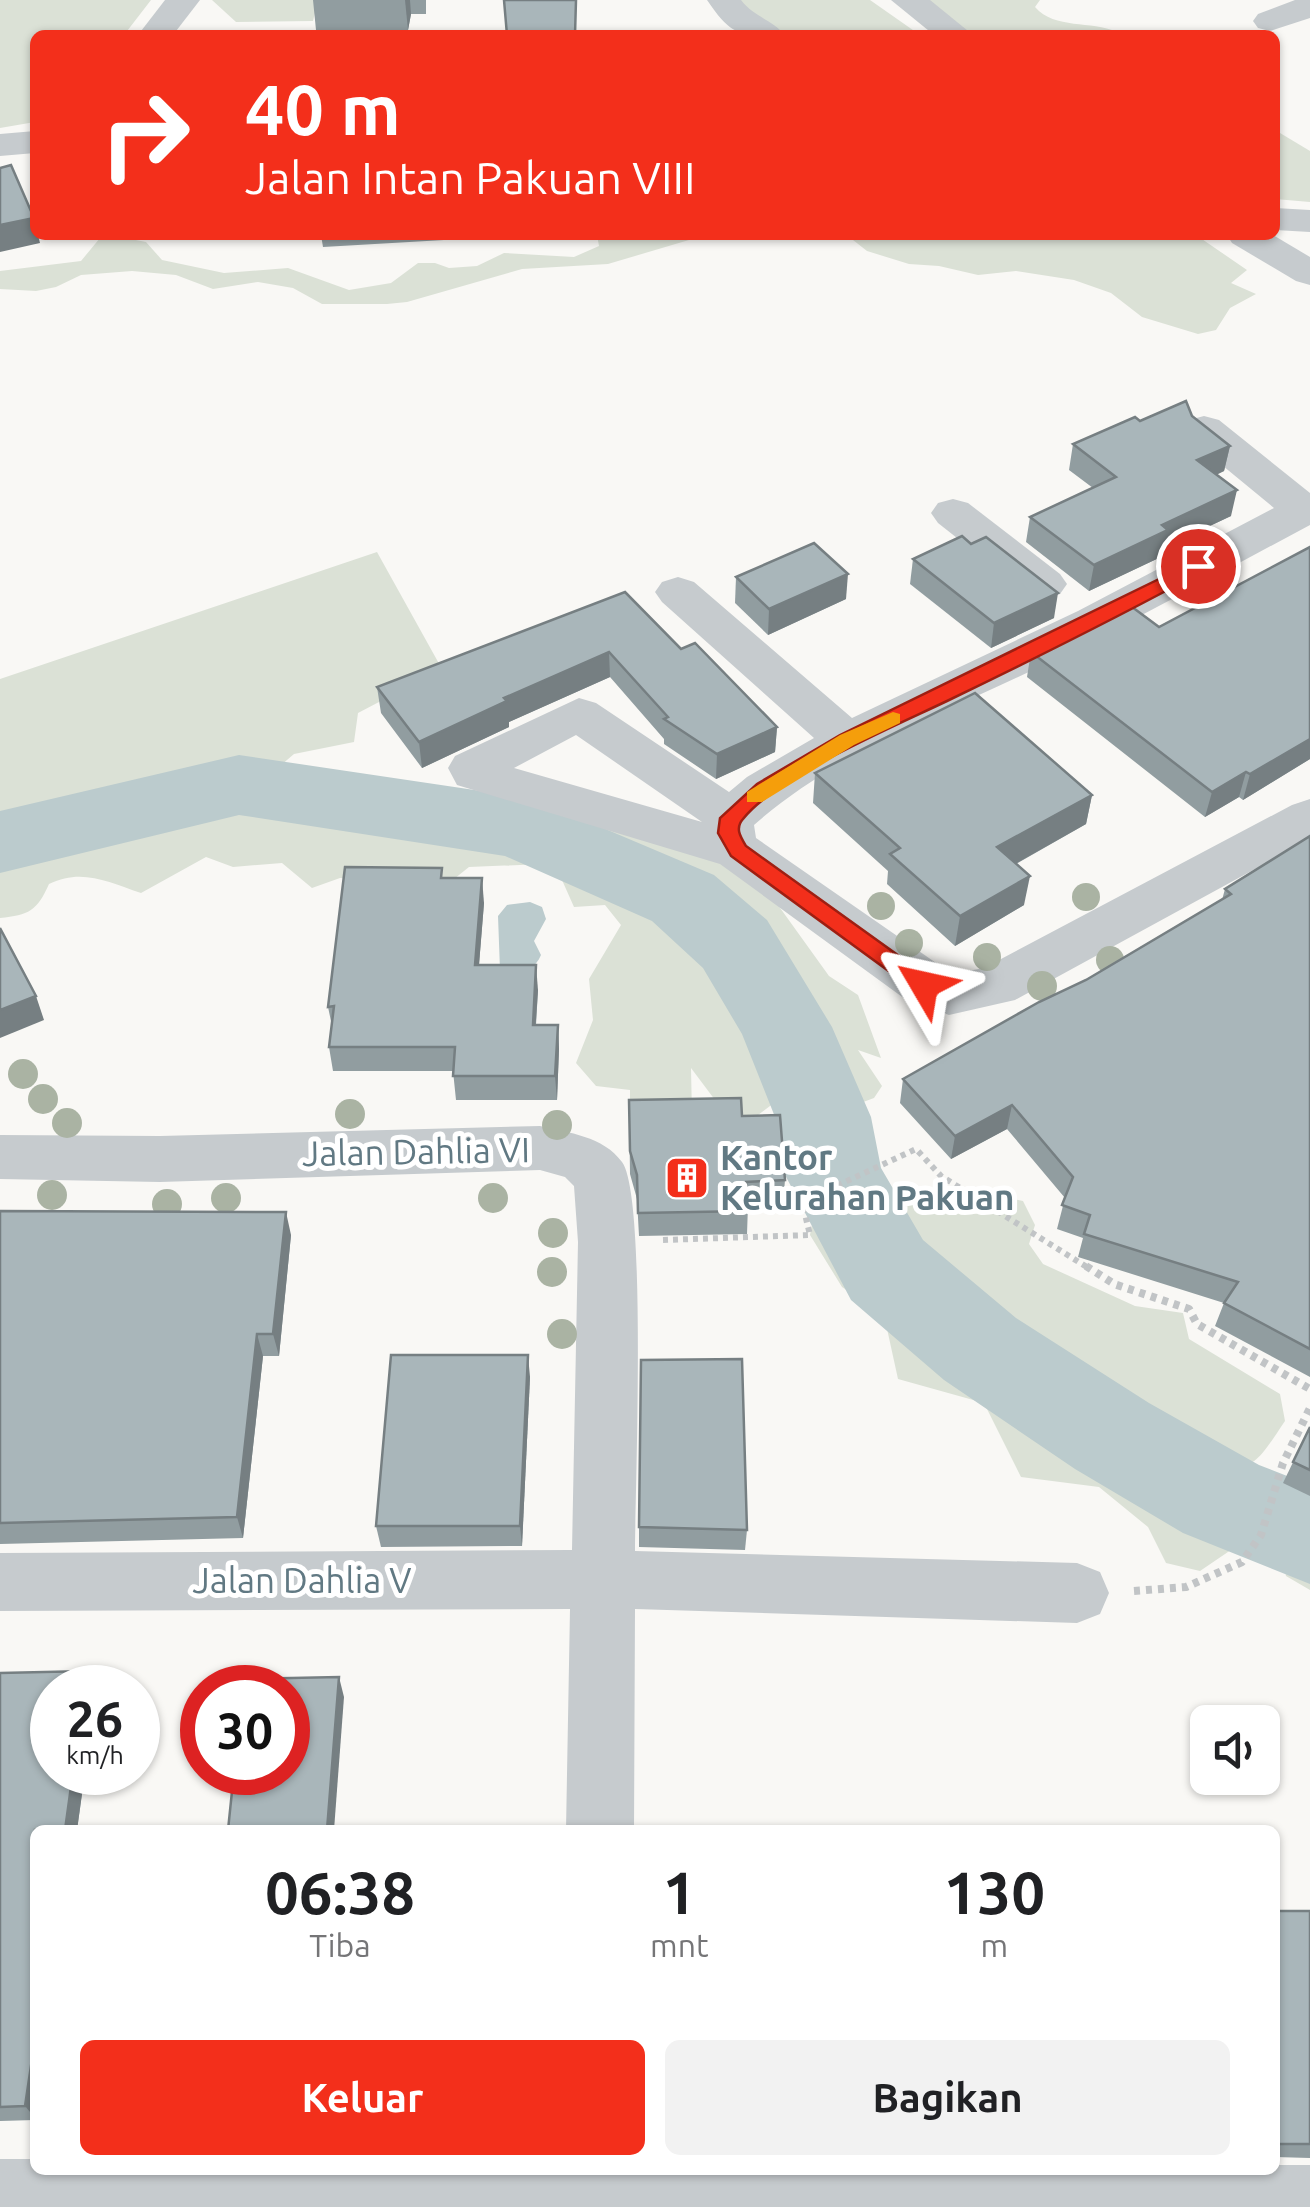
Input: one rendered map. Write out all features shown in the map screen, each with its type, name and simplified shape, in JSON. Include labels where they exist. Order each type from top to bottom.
[{"type":"street","points":[[159,30],[183,0]]},
{"type":"street","points":[[724,0],[740,23],[756,30]]},
{"type":"street","points":[[908,0],[949,30]]},
{"type":"street","points":[[1270,21],[1310,6]]},
{"type":"street","points":[[0,145],[30,142]]},
{"type":"street","points":[[1280,219],[1310,221]]},
{"type":"street","points":[[1254,240],[1310,273]]},
{"type":"street","points":[[1204,429],[1307,508],[1094,622],[847,740],[764,789],[734,834],[924,985],[949,996],[996,986],[1310,817]]},
{"type":"street","points":[[953,513],[1094,622]]},
{"type":"street","points":[[678,592],[847,740]]},
{"type":"street","name":"Jalan Dahlia VI","points":[[0,1156],[160,1158],[540,1148],[583,1159],[602,1178],[607,1242],[600,1825]]},
{"type":"street","name":"Jalan Dahlia V","points":[[0,1582],[603,1579],[1077,1593]]},
{"type":"street","points":[[0,2197],[596,2192],[1310,2203]]},
{"type":"path","points":[[607,1242],[810,1235],[802,1202],[916,1149],[941,1176],[1114,1284],[1188,1309],[1197,1324],[1310,1389]]},
{"type":"path","points":[[1077,1593],[1186,1587],[1242,1562],[1261,1535],[1283,1464],[1310,1408]]},
{"type":"shaded area","points":[[0,0],[151,0],[128,30],[30,30],[30,123],[0,128]]},
{"type":"shaded area","points":[[212,0],[318,0],[313,21],[236,22]]},
{"type":"shaded area","points":[[734,0],[870,0],[913,30],[767,30],[760,28]]},
{"type":"shaded area","points":[[901,0],[1040,0],[1035,7],[1053,19],[1112,30],[941,30]]},
{"type":"shaded area","points":[[1280,133],[1310,151],[1310,202],[1280,199]]},
{"type":"shaded area","points":[[98,240],[136,240],[146,242],[162,260],[224,273],[288,268],[349,290],[391,283],[418,263],[449,268],[477,266],[504,253],[574,257],[599,246],[598,240],[689,240],[608,264],[522,269],[407,302],[387,304],[322,304],[293,288],[258,282],[213,289],[176,275],[132,271],[81,275],[36,291],[0,289],[0,271],[81,261]]},
{"type":"shaded area","points":[[853,240],[1203,240],[1247,270],[1231,283],[1256,294],[1230,308],[1216,330],[1198,334],[1142,317],[1111,293],[1074,280],[1016,271],[978,275],[909,264],[867,251]]},
{"type":"shaded area","points":[[377,552],[442,669],[358,713],[354,742],[294,754],[266,778],[315,784],[357,800],[430,785],[493,794],[755,873],[829,976],[858,995],[881,1058],[858,1050],[882,1086],[874,1098],[823,1117],[795,1097],[778,1100],[754,1118],[721,1108],[691,1068],[692,1116],[630,1116],[630,1090],[596,1086],[576,1063],[593,1020],[589,979],[621,925],[605,905],[574,907],[558,871],[544,864],[469,867],[449,883],[340,878],[312,888],[282,863],[233,867],[206,857],[141,893],[95,878],[61,879],[49,884],[31,910],[0,918],[0,679]]},
{"type":"shaded area","points":[[530,902],[542,907],[546,919],[534,941],[541,955],[529,969],[500,970],[498,916],[507,905]]},
{"type":"shaded area","points":[[870,1181],[916,1194],[947,1212],[976,1214],[1004,1197],[1023,1201],[1035,1225],[1029,1244],[1043,1264],[1135,1306],[1183,1313],[1189,1339],[1280,1394],[1285,1421],[1257,1459],[1239,1467],[1192,1461],[1186,1469],[1187,1490],[1239,1520],[1250,1537],[1200,1571],[1166,1563],[1148,1527],[1099,1487],[1021,1477],[984,1403],[898,1379],[884,1315],[842,1287],[810,1235],[816,1204],[851,1183]]},
{"type":"shaded area","points":[[1310,1538],[1310,1590],[1286,1576],[1283,1558]]},
{"type":"building","points":[[504,0],[576,0],[575,30],[507,30]]},
{"type":"building","points":[[11,165],[30,209],[30,219],[0,225],[0,168]]},
{"type":"building","points":[[1186,401],[1192,416],[1230,446],[1197,460],[1237,490],[1162,525],[1168,530],[1094,565],[1030,517],[1116,477],[1073,444],[1135,417],[1140,421]]},
{"type":"building","points":[[962,536],[971,544],[986,537],[1058,593],[994,623],[913,559]]},
{"type":"building","points":[[814,543],[848,574],[769,609],[736,577]]},
{"type":"building","points":[[1310,547],[1310,739],[1212,792],[1031,652],[1128,604],[1159,627]]},
{"type":"building","points":[[625,592],[681,649],[695,643],[777,727],[717,754],[664,719],[668,717],[609,652],[504,698],[507,701],[419,742],[377,687]]},
{"type":"building","points":[[975,693],[1092,795],[997,847],[1030,876],[960,916],[890,854],[900,848],[815,773]]},
{"type":"building","points":[[1310,836],[1310,1349],[1224,1303],[1238,1282],[1084,1234],[1090,1215],[1062,1205],[1073,1177],[1012,1105],[955,1136],[903,1079],[1039,1002],[1086,980],[1231,894],[1225,889]]},
{"type":"building","points":[[345,867],[442,868],[441,878],[482,878],[475,965],[536,965],[533,1025],[558,1025],[555,1076],[453,1076],[455,1047],[329,1047],[334,1006],[328,1007]]},
{"type":"building","points":[[0,928],[36,996],[0,1010]]},
{"type":"building","name":"Kantor Kelurahan Pakuan","points":[[741,1098],[742,1116],[780,1115],[785,1180],[746,1182],[748,1211],[638,1213],[637,1175],[630,1151],[629,1100]]},
{"type":"building","points":[[0,1211],[286,1212],[273,1334],[257,1334],[237,1517],[0,1523]]},
{"type":"building","points":[[391,1355],[528,1355],[520,1526],[376,1526]]},
{"type":"building","points":[[742,1359],[747,1530],[639,1527],[641,1360]]},
{"type":"building","points":[[1310,1427],[1310,1470],[1293,1462]]},
{"type":"building","points":[[30,1672],[30,1795],[70,1795],[66,1825],[30,1825],[30,2072],[25,2106],[0,2107],[0,1673]]},
{"type":"building","points":[[339,1677],[327,1825],[229,1825],[232,1795],[310,1795],[310,1678]]},
{"type":"building","points":[[1280,1911],[1310,1911],[1310,2144],[1280,2144]]},
{"type":"waterway","points":[[0,842],[239,785],[521,828],[683,898],[735,944],[786,1027],[823,1117],[833,1173],[887,1270],[980,1349],[1112,1436],[1221,1499],[1310,1535]]},
{"type":"slow traffic","points":[[755,797],[847,740],[893,718]]},
{"type":"place","name":"Kantor Kelurahan Pakuan","points":[[687,1178]]},
{"type":"route","points":[[924,985],[738,851],[728,833],[731,818],[764,789],[847,740],[1094,622],[1198,566]]}]
